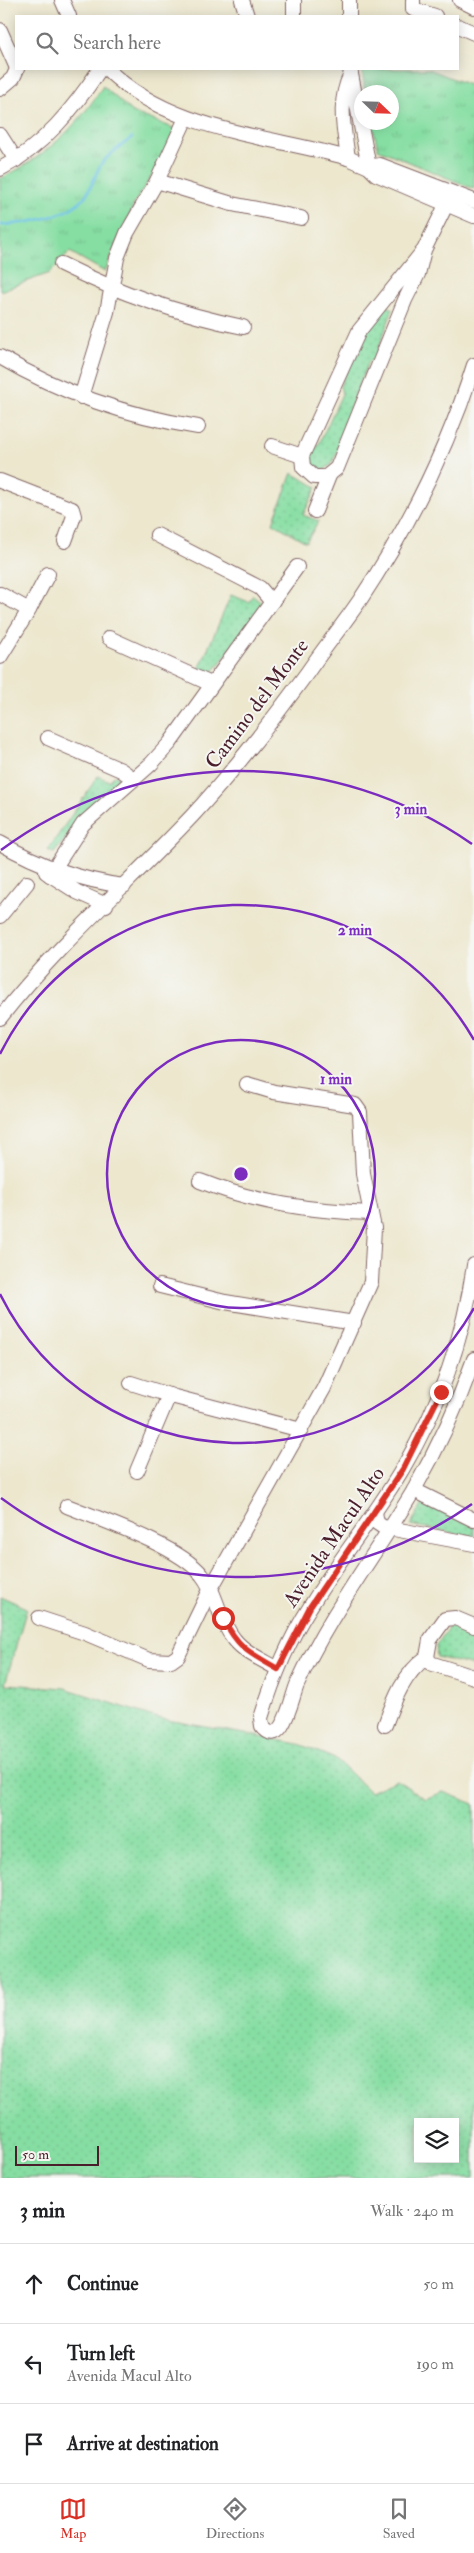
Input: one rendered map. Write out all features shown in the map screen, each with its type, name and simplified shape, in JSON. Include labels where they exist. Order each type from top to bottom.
[{"type":"street","points":[[62,0],[70,15]]},
{"type":"street","points":[[242,0],[247,15]]},
{"type":"street","points":[[294,0],[294,15]]},
{"type":"street","points":[[349,0],[349,15]]},
{"type":"street","points":[[460,0],[474,7]]},
{"type":"street","points":[[413,8],[432,15]]},
{"type":"street","points":[[459,26],[474,33]]},
{"type":"street","points":[[0,30],[15,63]]},
{"type":"street","points":[[0,89],[13,78],[16,70]]},
{"type":"street","points":[[0,168],[16,160],[53,129],[79,99],[99,70]]},
{"type":"street","points":[[108,70],[137,94],[166,110],[186,118],[348,158],[369,167],[376,174],[449,199],[474,201]]},
{"type":"street","points":[[348,158],[342,105],[350,71]]},
{"type":"street","points":[[350,71],[369,167]]},
{"type":"street","points":[[81,397],[107,312],[117,258],[127,233],[158,181],[186,118]]},
{"type":"street","points":[[0,135],[16,160]]},
{"type":"street","points":[[158,181],[232,204],[301,218]]},
{"type":"street","points":[[449,199],[474,216]]},
{"type":"street","points":[[315,511],[329,476],[339,465],[405,300],[418,274],[424,250],[449,199]]},
{"type":"street","points":[[329,476],[320,479],[311,476],[303,467],[302,456],[359,331],[424,250]]},
{"type":"street","points":[[61,264],[111,287],[163,307],[243,327]]},
{"type":"street","points":[[0,357],[33,375],[81,397],[134,414],[198,427]]},
{"type":"street","name":"Camino del Monte","points":[[0,1018],[31,978],[106,905],[194,814],[240,760],[360,600],[424,488],[474,365]]},
{"type":"street","points":[[272,446],[302,456]]},
{"type":"street","points":[[0,481],[72,510],[74,516],[65,541]]},
{"type":"street","points":[[157,535],[260,588],[272,602]]},
{"type":"street","points":[[51,872],[83,824],[170,743],[297,567]]},
{"type":"street","points":[[0,657],[29,610],[48,574]]},
{"type":"street","points":[[0,594],[29,610]]},
{"type":"street","points":[[109,638],[211,684]]},
{"type":"street","points":[[48,738],[121,770],[134,778]]},
{"type":"street","points":[[0,844],[51,872],[76,892],[106,905]]},
{"type":"street","points":[[51,872],[124,886]]},
{"type":"street","points":[[0,916],[26,883]]},
{"type":"street","points":[[39,1618],[85,1633],[149,1660],[170,1661],[178,1656],[210,1590],[324,1388],[371,1282],[374,1236],[363,1174],[360,1112],[355,1105],[274,1092],[247,1084]]},
{"type":"street","points":[[200,1181],[260,1201],[294,1208],[371,1213]]},
{"type":"street","name":"Avenida Macul Alto","points":[[474,1265],[459,1337],[430,1418],[403,1469],[310,1607],[278,1669],[262,1718],[262,1726],[272,1732],[282,1728],[294,1691],[310,1654],[414,1490],[446,1429],[474,1359]]},
{"type":"street","points":[[160,1286],[234,1304],[354,1323]]},
{"type":"street","points":[[131,1383],[169,1396],[300,1430]]},
{"type":"street","points":[[137,1470],[169,1396]]},
{"type":"street","points":[[430,1418],[441,1419],[446,1429]]},
{"type":"street","points":[[414,1490],[474,1520]]},
{"type":"street","points":[[67,1506],[162,1546],[202,1574],[233,1638],[248,1652],[278,1669]]},
{"type":"street","points":[[375,1512],[377,1522],[383,1527],[474,1544]]},
{"type":"street","points":[[340,1564],[345,1576],[357,1580]]},
{"type":"street","points":[[474,1626],[455,1618],[445,1619],[430,1640],[427,1656],[430,1663],[440,1668],[474,1677]]},
{"type":"street","points":[[385,1725],[402,1684],[427,1656]]},
{"type":"green space","points":[[362,70],[432,70],[474,87],[474,189],[378,149],[374,130],[399,130],[399,85],[364,85]]},
{"type":"green space","points":[[103,86],[132,112],[176,129],[163,158],[135,202],[105,272],[70,252],[50,273],[0,291],[0,179],[31,161],[58,140],[82,115]]},
{"type":"green space","points":[[386,305],[393,309],[374,361],[369,361],[350,408],[354,416],[331,465],[317,474],[310,470],[309,456],[311,448],[318,446],[342,394],[340,386],[361,340]]},
{"type":"green space","points":[[292,473],[317,487],[303,515],[319,521],[306,542],[273,523]]},
{"type":"green space","points":[[231,595],[249,602],[253,595],[265,605],[209,677],[198,672]]},
{"type":"green space","points":[[115,775],[123,780],[100,797],[54,853],[48,850],[98,776],[109,781]]},
{"type":"green space","points":[[425,1501],[474,1524],[474,1537],[410,1525]]},
{"type":"green space","points":[[0,1596],[27,1608],[5,1684],[65,1688],[157,1718],[299,1744],[335,1759],[370,1792],[397,1780],[425,1799],[443,1792],[474,1804],[474,2178],[0,2178]]},
{"type":"green space","points":[[456,1624],[474,1631],[474,1666],[437,1657],[436,1646],[449,1627]]},
{"type":"waterway","points":[[0,225],[34,221],[70,209],[86,195],[105,159],[132,138]]},
{"type":"route","points":[[223,1618],[233,1638],[248,1652],[278,1669],[296,1630],[310,1607],[403,1469],[430,1418],[441,1392]]}]
